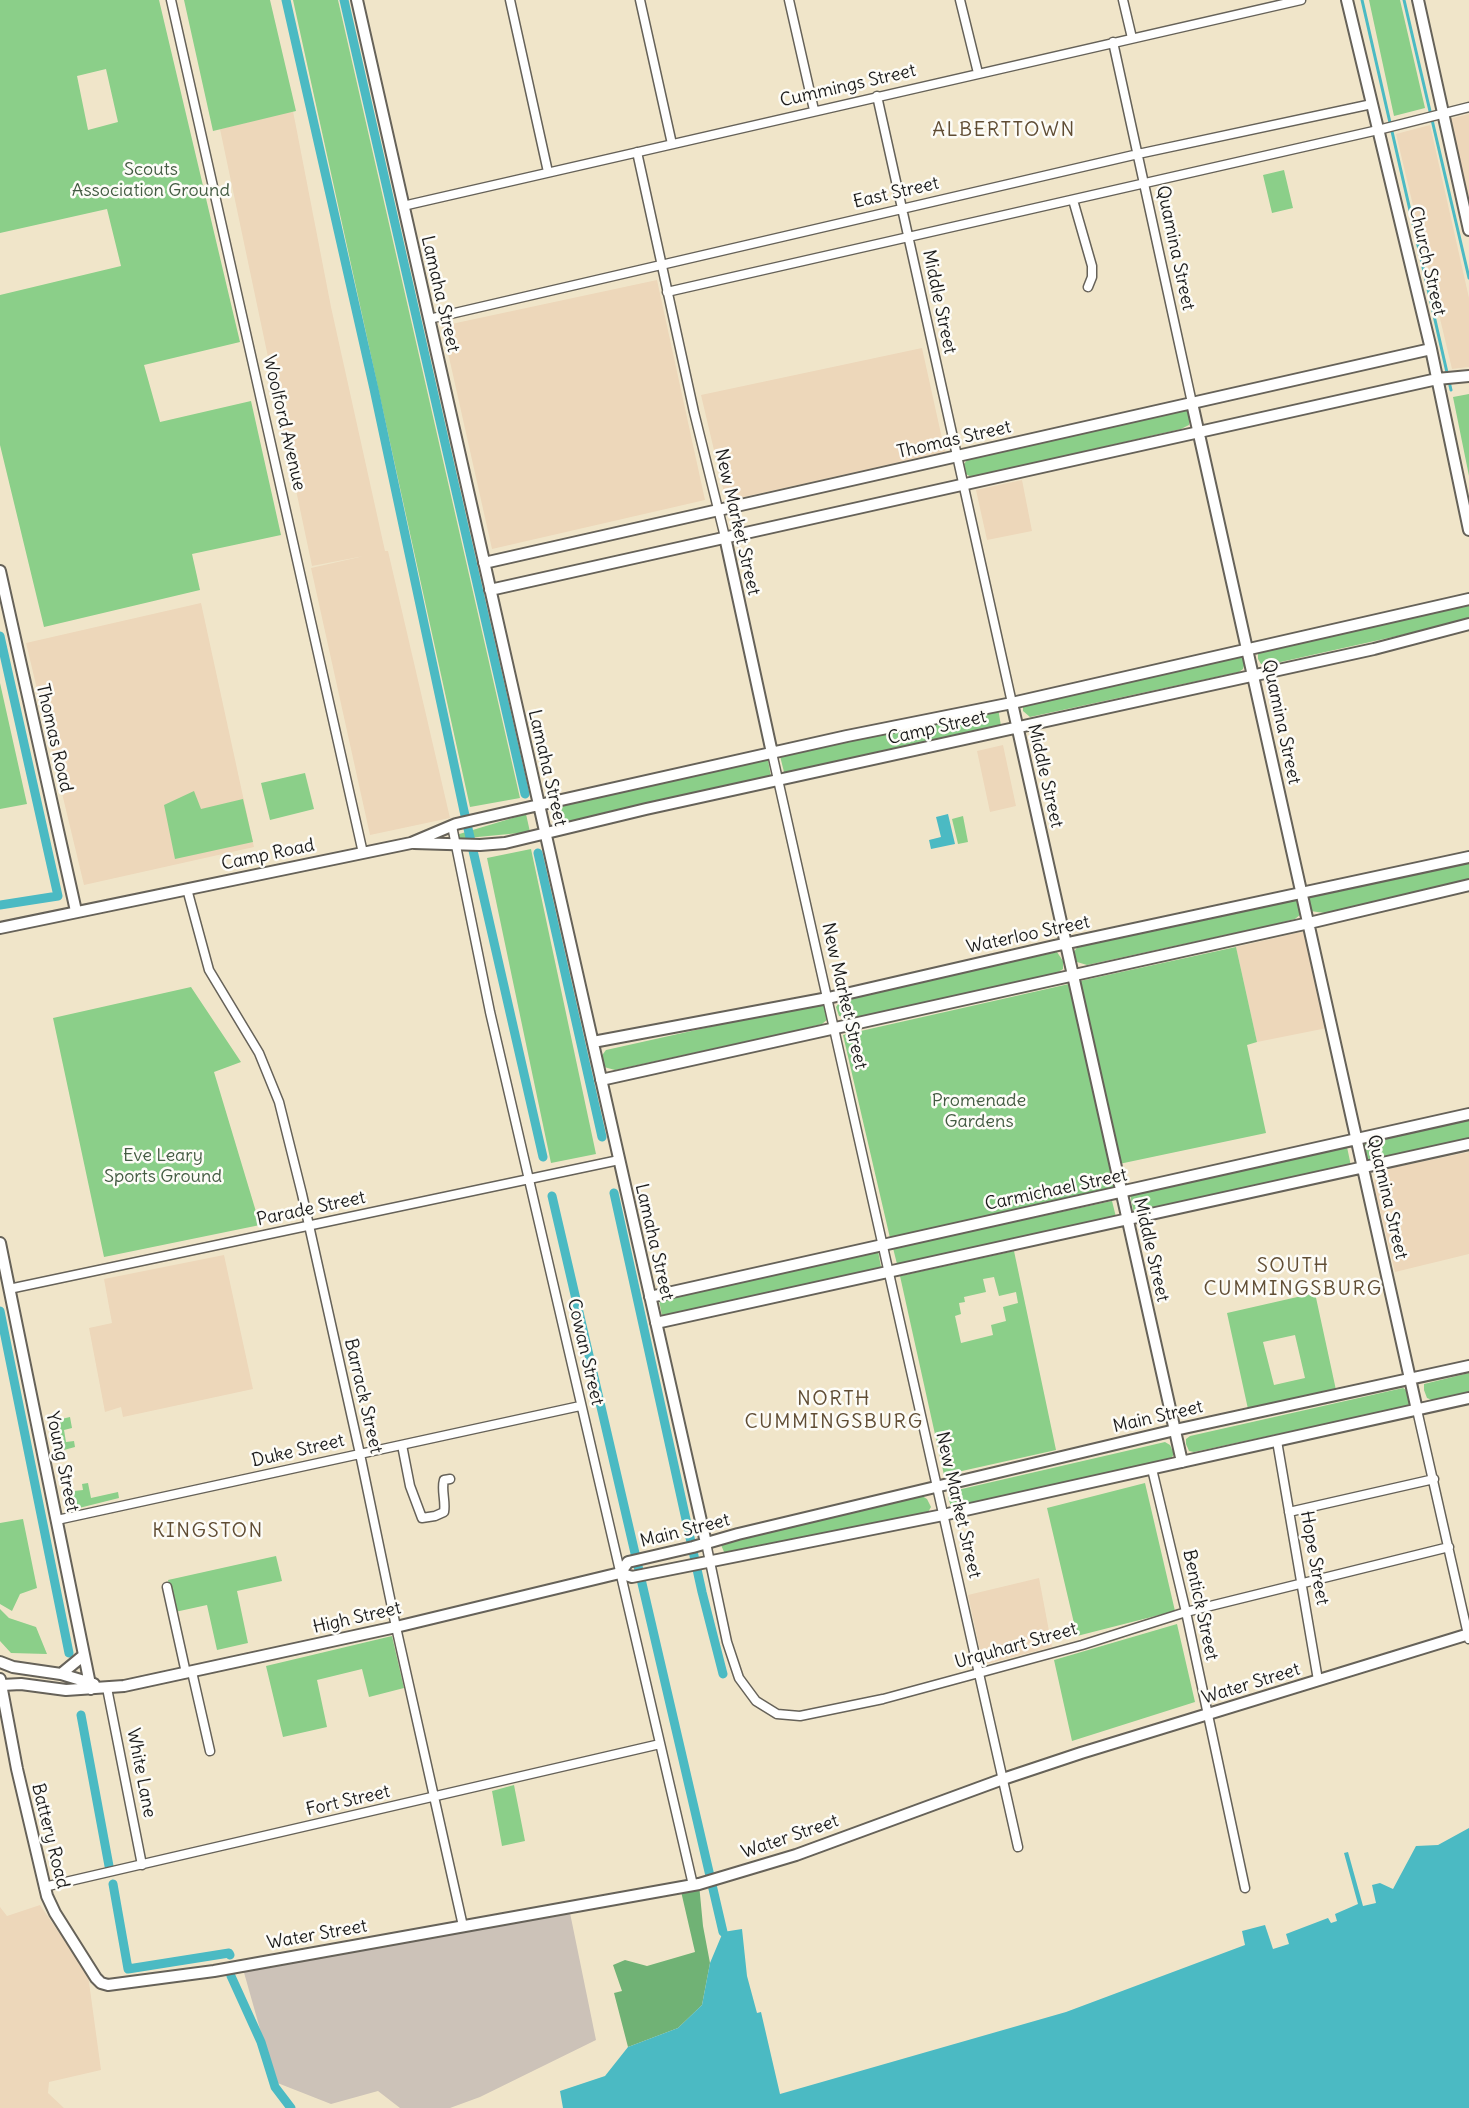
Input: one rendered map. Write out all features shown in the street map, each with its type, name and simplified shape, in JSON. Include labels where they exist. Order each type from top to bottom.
[{"type":"street","name":"Woolford Avenue","points":[[171,0],[363,853]]},
{"type":"street","name":"Lamaha Street","points":[[357,0],[490,590],[536,806],[538,836],[593,1042],[706,1543]]},
{"type":"street","points":[[510,0],[548,172]]},
{"type":"street","points":[[640,0],[672,144]]},
{"type":"street","points":[[789,0],[814,110]]},
{"type":"street","points":[[960,0],[978,73]]},
{"type":"street","points":[[1123,0],[1132,38]]},
{"type":"street","name":"Cummings Street","points":[[403,206],[1271,4],[1301,0]]},
{"type":"street","name":"Church Street","points":[[1347,0],[1431,349],[1469,530]]},
{"type":"street","points":[[1418,0],[1469,230]]},
{"type":"street","name":"Quamina Street","points":[[1113,42],[1418,1410]]},
{"type":"street","name":"Middle Street","points":[[877,96],[1182,1462]]},
{"type":"street","name":"East Street","points":[[429,319],[1138,154],[1372,104]]},
{"type":"street","points":[[667,292],[1144,184],[1469,107]]},
{"type":"street","name":"New Market Street","points":[[637,152],[1018,1847]]},
{"type":"street","points":[[1073,200],[1092,266],[1092,277],[1088,287]]},
{"type":"street","name":"Thomas Street","points":[[484,563],[1431,349]]},
{"type":"street","points":[[490,590],[1199,432],[1437,380],[1469,376]]},
{"type":"street","name":"Thomas Road","points":[[0,571],[76,911]]},
{"type":"street","name":"Camp Street","points":[[536,806],[772,753],[1012,703],[1469,599]]},
{"type":"street","name":"Camp Street","points":[[411,843],[480,845],[505,843],[645,809],[1374,649],[1469,624]]},
{"type":"street","name":"Camp Road","points":[[0,928],[411,843],[454,825],[536,806]]},
{"type":"street","name":"Cowan Street","points":[[454,825],[490,1012],[580,1406],[660,1744],[696,1884]]},
{"type":"street","name":"Waterloo Street","points":[[593,1042],[828,998],[1065,944],[1469,857]]},
{"type":"street","points":[[601,1080],[1309,923],[1469,885]]},
{"type":"street","name":"Barrack Street","points":[[187,889],[209,970],[259,1053],[279,1102],[360,1454],[463,1926]]},
{"type":"street","name":"Carmichael Street","points":[[650,1297],[1469,1114]]},
{"type":"street","points":[[656,1323],[1469,1144]]},
{"type":"street","name":"Parade Street","points":[[9,1289],[619,1160]]},
{"type":"street","name":"Young Street","points":[[0,1243],[84,1655],[96,1687]]},
{"type":"street","name":"Main Street","points":[[1469,1366],[1175,1430],[706,1543],[628,1562],[620,1572],[632,1577],[943,1515],[1469,1398]]},
{"type":"street","name":"Duke Street","points":[[57,1520],[580,1406]]},
{"type":"street","points":[[1418,1410],[1469,1636]]},
{"type":"street","name":"Hope Street","points":[[1276,1440],[1318,1680]]},
{"type":"street","points":[[402,1445],[410,1486],[422,1518],[444,1512],[446,1502],[442,1486],[444,1480],[450,1479]]},
{"type":"street","name":"Bentick Street","points":[[1152,1469],[1186,1612],[1206,1715],[1245,1888]]},
{"type":"street","points":[[1289,1512],[1434,1479]]},
{"type":"street","name":"Urquhart Street","points":[[706,1543],[727,1642],[739,1678],[756,1701],[777,1714],[800,1716],[831,1711],[979,1673],[1082,1645],[1186,1612],[1449,1547]]},
{"type":"street","name":"High Street","points":[[1,1682],[66,1690],[124,1686],[396,1627],[620,1572]]},
{"type":"street","points":[[167,1587],[210,1751]]},
{"type":"street","name":"Water Street","points":[[100,1983],[108,1984],[214,1971],[696,1884],[796,1855],[1003,1779],[1318,1680],[1469,1636]]},
{"type":"street","points":[[61,1674],[84,1655]]},
{"type":"street","name":"High Street","points":[[0,1662],[13,1667],[61,1674],[96,1687]]},
{"type":"street","name":"Battery Road","points":[[1,1682],[8,1727],[44,1887],[55,1913],[100,1983]]},
{"type":"street","name":"White Lane","points":[[96,1687],[142,1865]]},
{"type":"street","name":"Fort Street","points":[[44,1887],[660,1744]]},
{"type":"shaded area","points":[[293,111],[331,307],[385,551],[388,551],[450,818],[370,835],[311,568],[364,556],[312,566],[220,129]]},
{"type":"shaded area","points":[[1469,114],[1469,208],[1449,119]]},
{"type":"shaded area","points":[[1430,125],[1469,298],[1469,367],[1452,369],[1396,134]]},
{"type":"shaded area","points":[[657,280],[705,500],[492,549],[442,326]]},
{"type":"shaded area","points":[[922,348],[945,452],[726,501],[701,395]]},
{"type":"shaded area","points":[[1022,480],[1032,531],[987,540],[976,490]]},
{"type":"shaded area","points":[[201,603],[254,847],[84,885],[26,643]]},
{"type":"shaded area","points":[[1003,745],[1016,806],[990,812],[977,751]]},
{"type":"shaded area","points":[[1305,931],[1327,1028],[1257,1042],[1236,947]]},
{"type":"shaded area","points":[[1469,1152],[1469,1254],[1395,1272],[1373,1182],[1382,1170]]},
{"type":"shaded area","points":[[224,1255],[253,1389],[123,1417],[121,1407],[105,1412],[89,1328],[112,1323],[104,1279]]},
{"type":"shaded area","points":[[1039,1578],[1052,1647],[983,1665],[968,1595]]},
{"type":"shaded area","points":[[40,1905],[88,1975],[101,2070],[49,2082],[48,2093],[64,2108],[0,2108],[0,1907],[7,1916]]},
{"type":"shaded area","points":[[570,1913],[596,2040],[480,2097],[450,2108],[400,2108],[378,2091],[331,2104],[275,2082],[243,1969]]},
{"type":"green space","name":"Scouts Association Ground","points":[[0,0],[159,0],[240,342],[144,365],[160,422],[251,401],[281,535],[192,554],[200,590],[44,627],[0,445],[0,295],[121,266],[107,209],[0,233]],"holes":[[[106,69],[118,122],[88,130],[77,76]]]},
{"type":"green space","points":[[184,0],[270,0],[296,111],[213,131]]},
{"type":"green space","points":[[293,0],[338,0],[520,798],[470,807]]},
{"type":"green space","points":[[1369,0],[1400,0],[1425,108],[1394,116]]},
{"type":"green space","points":[[1284,170],[1293,208],[1272,213],[1263,175]]},
{"type":"green space","points":[[1469,394],[1469,476],[1453,397]]},
{"type":"green space","points":[[1179,408],[1190,413],[1189,425],[1181,429],[971,477],[966,474],[964,464],[967,460]]},
{"type":"green space","points":[[1469,604],[1469,620],[1267,665],[1261,664],[1258,659],[1258,653],[1267,649]]},
{"type":"green space","points":[[1241,656],[1245,662],[1243,669],[1239,672],[1030,717],[1023,711],[1023,704]]},
{"type":"green space","points":[[0,683],[27,804],[0,809]]},
{"type":"green space","points":[[998,708],[1001,726],[785,776],[780,756]]},
{"type":"green space","points":[[768,760],[771,777],[554,827],[550,807]]},
{"type":"green space","points":[[305,773],[314,809],[270,820],[261,783]]},
{"type":"green space","points":[[194,791],[201,809],[243,799],[253,842],[175,859],[164,805]]},
{"type":"green space","points":[[526,814],[530,832],[436,841]]},
{"type":"green space","points":[[963,816],[968,842],[958,844],[952,819]]},
{"type":"green space","points":[[531,849],[596,1154],[551,1163],[487,858]]},
{"type":"green space","points":[[1469,861],[1469,880],[1325,913],[1310,911],[1307,902],[1309,896]]},
{"type":"green space","points":[[1295,897],[1298,900],[1301,914],[1295,919],[1087,965],[1077,962],[1073,953],[1079,945]]},
{"type":"green space","points":[[1236,947],[1257,1042],[1247,1045],[1266,1133],[1119,1164],[1080,981]]},
{"type":"green space","points":[[1057,952],[1063,961],[1063,969],[1057,973],[850,1019],[839,1016],[836,1007],[841,1000],[850,997]]},
{"type":"green space","name":"Promenade Gardens","points":[[1069,984],[1115,1188],[890,1238],[843,1035]]},
{"type":"green space","name":"Eve Leary Sports Ground","points":[[191,987],[241,1062],[214,1072],[260,1225],[104,1257],[53,1018]]},
{"type":"green space","points":[[822,1002],[826,1005],[828,1019],[822,1024],[615,1070],[604,1067],[600,1058],[606,1050]]},
{"type":"green space","points":[[1469,1118],[1469,1141],[1367,1163],[1362,1141]]},
{"type":"green space","points":[[1347,1147],[1351,1166],[1134,1214],[1130,1194]]},
{"type":"green space","points":[[1112,1201],[1116,1217],[897,1264],[893,1248]]},
{"type":"green space","points":[[878,1251],[881,1267],[662,1316],[659,1300]]},
{"type":"green space","points":[[1014,1251],[1056,1450],[944,1475],[900,1276]],"holes":[[[994,1277],[999,1296],[1016,1292],[1018,1303],[1003,1307],[1006,1321],[991,1325],[993,1335],[961,1343],[955,1316],[961,1314],[959,1303],[965,1302],[964,1297],[986,1292],[983,1279]]]},
{"type":"green space","points":[[1315,1293],[1336,1390],[1248,1409],[1227,1313]],"holes":[[[1295,1335],[1305,1378],[1274,1385],[1263,1342]]]},
{"type":"green space","points":[[1469,1373],[1469,1392],[1432,1400],[1427,1398],[1424,1384]]},
{"type":"green space","points":[[1403,1388],[1408,1391],[1411,1403],[1407,1406],[1194,1452],[1189,1451],[1186,1444],[1186,1439],[1190,1436]]},
{"type":"green space","points":[[70,1417],[72,1428],[64,1430],[66,1442],[74,1441],[75,1447],[64,1450],[63,1444],[58,1445],[53,1421]]},
{"type":"green space","points":[[1165,1442],[1170,1445],[1174,1454],[1170,1460],[956,1507],[951,1506],[948,1498],[948,1493],[953,1491]]},
{"type":"green space","points":[[70,1478],[74,1491],[83,1490],[82,1484],[88,1483],[91,1498],[118,1492],[119,1498],[71,1510],[65,1479]]},
{"type":"green space","points":[[1145,1483],[1175,1611],[1077,1636],[1047,1508]]},
{"type":"green space","points":[[922,1496],[927,1499],[931,1507],[927,1514],[725,1554],[721,1545],[724,1541]]},
{"type":"green space","points":[[23,1519],[37,1588],[20,1594],[12,1611],[0,1604],[0,1523]]},
{"type":"green space","points":[[276,1556],[282,1581],[237,1591],[248,1643],[217,1650],[207,1605],[175,1612],[168,1580]]},
{"type":"green space","points":[[0,1609],[9,1618],[36,1627],[47,1654],[11,1653],[0,1641]]},
{"type":"green space","points":[[1177,1624],[1195,1702],[1072,1741],[1054,1660]]},
{"type":"green space","points":[[392,1636],[404,1688],[369,1697],[362,1669],[317,1680],[327,1727],[283,1737],[266,1666]]},
{"type":"green space","points":[[514,1785],[525,1841],[502,1846],[492,1791]]},
{"type":"green space","points":[[699,1884],[703,1926],[710,1963],[702,2005],[678,2028],[628,2047],[614,1993],[622,1991],[613,1965],[625,1960],[647,1966],[695,1952],[680,1887]]},
{"type":"water","points":[[948,814],[955,844],[931,849],[929,840],[941,837],[936,817]]},
{"type":"water","points":[[1469,1828],[1469,2108],[563,2108],[560,2091],[605,2076],[628,2047],[678,2028],[702,2005],[710,1963],[723,1932],[742,1929],[747,1976],[757,2013],[761,2012],[780,2094],[1066,2012],[1245,1945],[1242,1931],[1265,1925],[1273,1949],[1289,1944],[1286,1934],[1328,1918],[1331,1923],[1337,1921],[1335,1914],[1358,1904],[1344,1853],[1348,1852],[1363,1906],[1376,1903],[1372,1885],[1380,1883],[1393,1889],[1416,1846],[1438,1845]]},
{"type":"waterway","points":[[286,0],[374,389],[464,811],[543,1157]]},
{"type":"waterway","points":[[344,0],[525,794]]},
{"type":"waterway","points":[[1362,0],[1451,390]]},
{"type":"waterway","points":[[1404,0],[1469,278]]},
{"type":"waterway","points":[[0,636],[58,896],[0,905]]},
{"type":"waterway","points":[[538,853],[602,1137]]},
{"type":"waterway","points":[[614,1193],[702,1592],[723,1674]]},
{"type":"waterway","points":[[552,1196],[723,1932]]},
{"type":"waterway","points":[[0,1311],[69,1653]]},
{"type":"waterway","points":[[81,1715],[109,1866]]},
{"type":"waterway","points":[[113,1884],[128,1969],[229,1953],[230,1955]]},
{"type":"waterway","points":[[231,1976],[261,2042],[275,2087],[291,2108]]},
{"type":"district","name":"ALBERTTOWN","points":[[1004,130]]},
{"type":"district","name":"SOUTH CUMMINGSBURG","points":[[1293,1278]]},
{"type":"district","name":"NORTH CUMMINGSBURG","points":[[834,1410]]},
{"type":"district","name":"KINGSTON","points":[[208,1531]]}]
